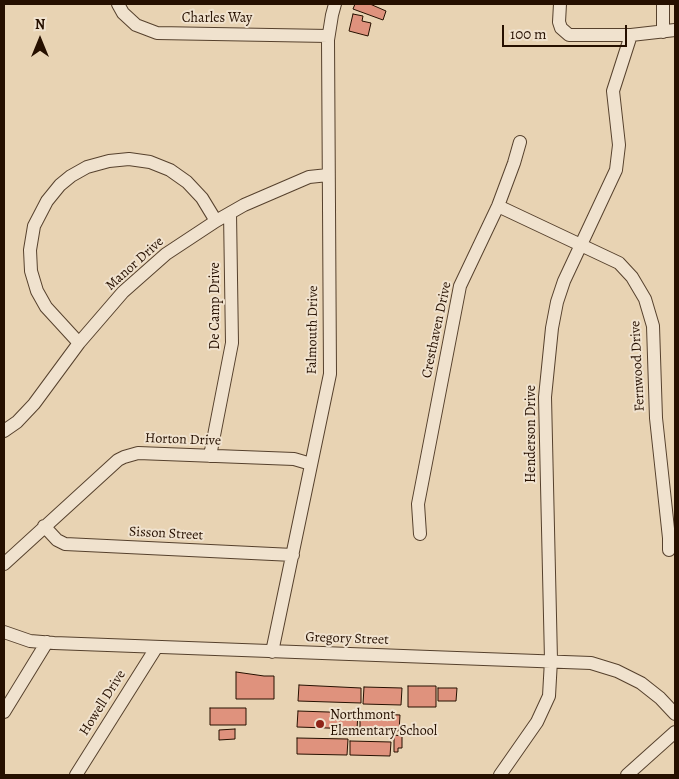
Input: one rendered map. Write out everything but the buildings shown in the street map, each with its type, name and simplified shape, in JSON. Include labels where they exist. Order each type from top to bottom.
[{"type":"street","name":"Charles Way","points":[[118,4],[123,13],[136,25],[157,33],[328,36]]},
{"type":"street","name":"Falmouth Drive","points":[[272,652],[330,374],[328,36],[335,4]]},
{"type":"street","points":[[560,4],[561,28],[569,34],[631,34],[669,31],[662,4]]},
{"type":"street","name":"Henderson Drive","points":[[500,775],[538,722],[549,696],[551,660],[545,397],[552,328],[557,302],[564,281],[616,170],[619,145],[613,91],[631,34]]},
{"type":"street","name":"Cresthaven Drive","points":[[420,534],[418,504],[460,286],[498,206],[520,142]]},
{"type":"street","points":[[78,343],[54,318],[42,300],[34,281],[30,260],[31,239],[37,219],[47,200],[60,185],[87,167],[109,161],[129,159],[150,162],[170,170],[187,182],[202,198],[216,221]]},
{"type":"street","name":"Manor Drive","points":[[4,431],[17,422],[34,404],[78,343],[123,292],[166,254],[216,221],[262,196],[309,176],[328,175]]},
{"type":"street","name":"Fernwood Drive","points":[[498,206],[619,263],[643,295],[651,316],[656,368],[656,418],[669,550]]},
{"type":"street","name":"De Camp Drive","points":[[210,456],[232,343],[230,213]]},
{"type":"street","name":"Horton Drive","points":[[4,564],[118,460],[124,457],[138,453],[294,459],[311,464]]},
{"type":"street","name":"Sisson Street","points":[[44,526],[57,540],[65,544],[293,555]]},
{"type":"street","name":"Gregory Street","points":[[4,632],[21,638],[47,642],[156,648],[551,660],[591,663],[617,671],[651,690],[675,714]]},
{"type":"street","points":[[4,712],[47,642]]},
{"type":"street","name":"Howell Drive","points":[[76,775],[156,648]]},
{"type":"street","points":[[627,775],[675,732]]},
{"type":"place","name":"Northmont Elementary School","points":[[320,724]]}]
